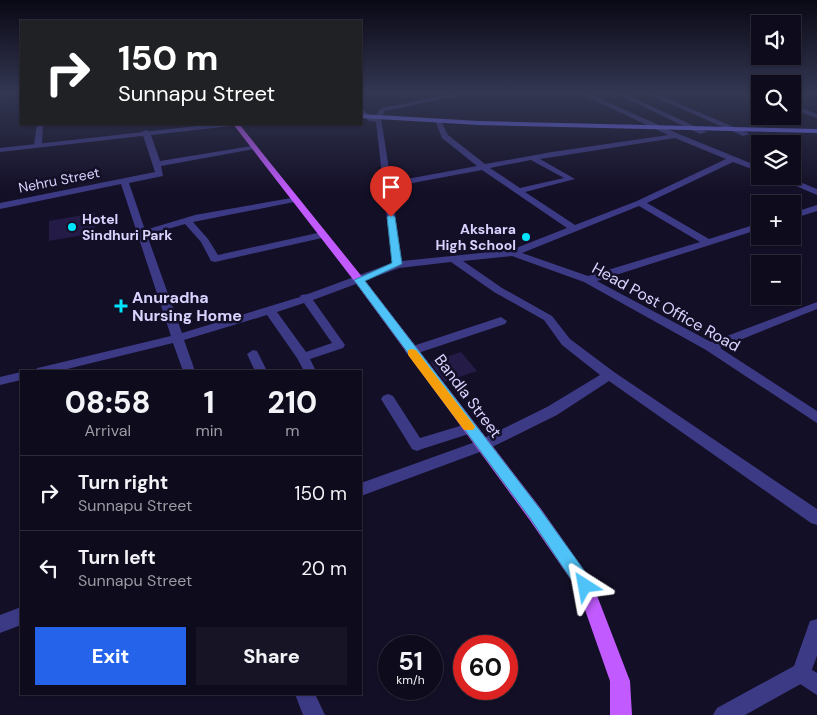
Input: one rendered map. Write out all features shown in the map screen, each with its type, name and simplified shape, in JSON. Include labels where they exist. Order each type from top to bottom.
[{"type":"main road","name":"Bandla Street","points":[[238,126],[359,280],[535,514],[585,586],[620,681],[620,715]]},
{"type":"main road","points":[[562,126],[817,131]]},
{"type":"main road","points":[[580,126],[746,134],[817,135]]},
{"type":"street","points":[[38,145],[40,126]]},
{"type":"street","points":[[0,150],[200,126]]},
{"type":"street","points":[[373,126],[387,185],[397,264]]},
{"type":"street","points":[[441,126],[445,136],[484,167],[574,229]]},
{"type":"street","points":[[653,126],[751,166]]},
{"type":"street","points":[[691,126],[703,132]]},
{"type":"street","points":[[727,126],[746,134]]},
{"type":"street","points":[[146,132],[157,164],[254,147]]},
{"type":"street","points":[[387,185],[533,158],[676,136]]},
{"type":"street","points":[[519,191],[572,179],[533,158]]},
{"type":"street","points":[[513,253],[640,203],[732,159]]},
{"type":"street","name":"Nehru Street","points":[[0,206],[160,174],[157,164]]},
{"type":"street","name":"Nehru Street","points":[[124,181],[179,337],[189,370]]},
{"type":"street","points":[[800,185],[817,192]]},
{"type":"street","points":[[142,234],[187,221],[294,199]]},
{"type":"street","points":[[640,203],[708,242]]},
{"type":"street","points":[[801,213],[817,208]]},
{"type":"street","points":[[187,221],[205,241],[215,259],[322,235]]},
{"type":"street","points":[[588,280],[751,229]]},
{"type":"street","name":"Head Post Office Road","points":[[46,370],[179,337],[359,280],[397,264],[513,253],[588,280],[710,347],[817,418]]},
{"type":"street","points":[[453,259],[498,290],[548,318],[566,342],[610,375],[817,518]]},
{"type":"street","points":[[303,358],[339,345],[305,297]]},
{"type":"street","points":[[710,347],[817,305]]},
{"type":"street","points":[[269,309],[309,370]]},
{"type":"street","points":[[411,351],[501,320]]},
{"type":"street","points":[[253,354],[261,370]]},
{"type":"street","points":[[362,490],[483,445],[552,411],[610,375]]},
{"type":"street","points":[[0,381],[20,376]]},
{"type":"street","points":[[388,399],[417,445],[470,428]]},
{"type":"street","points":[[0,624],[20,616]]},
{"type":"street","points":[[724,715],[801,673],[817,628]]},
{"type":"street","points":[[801,673],[817,685]]},
{"type":"street","points":[[305,695],[314,715]]},
{"type":"building","name":"Hotel Sindhuri Park","points":[[95,213],[95,233],[49,241],[49,221]]},
{"type":"building","points":[[461,352],[477,371],[445,382],[430,362]]},
{"type":"slow traffic","points":[[412,352],[469,427]]},
{"type":"place","name":"Hotel Sindhuri Park","points":[[72,227]]},
{"type":"place","name":"Akshara High School","points":[[526,237]]},
{"type":"place","name":"Anuradha Nursing Home","points":[[121,306]]},
{"type":"route","points":[[391,217],[397,264],[359,280],[535,514],[585,586]]}]
